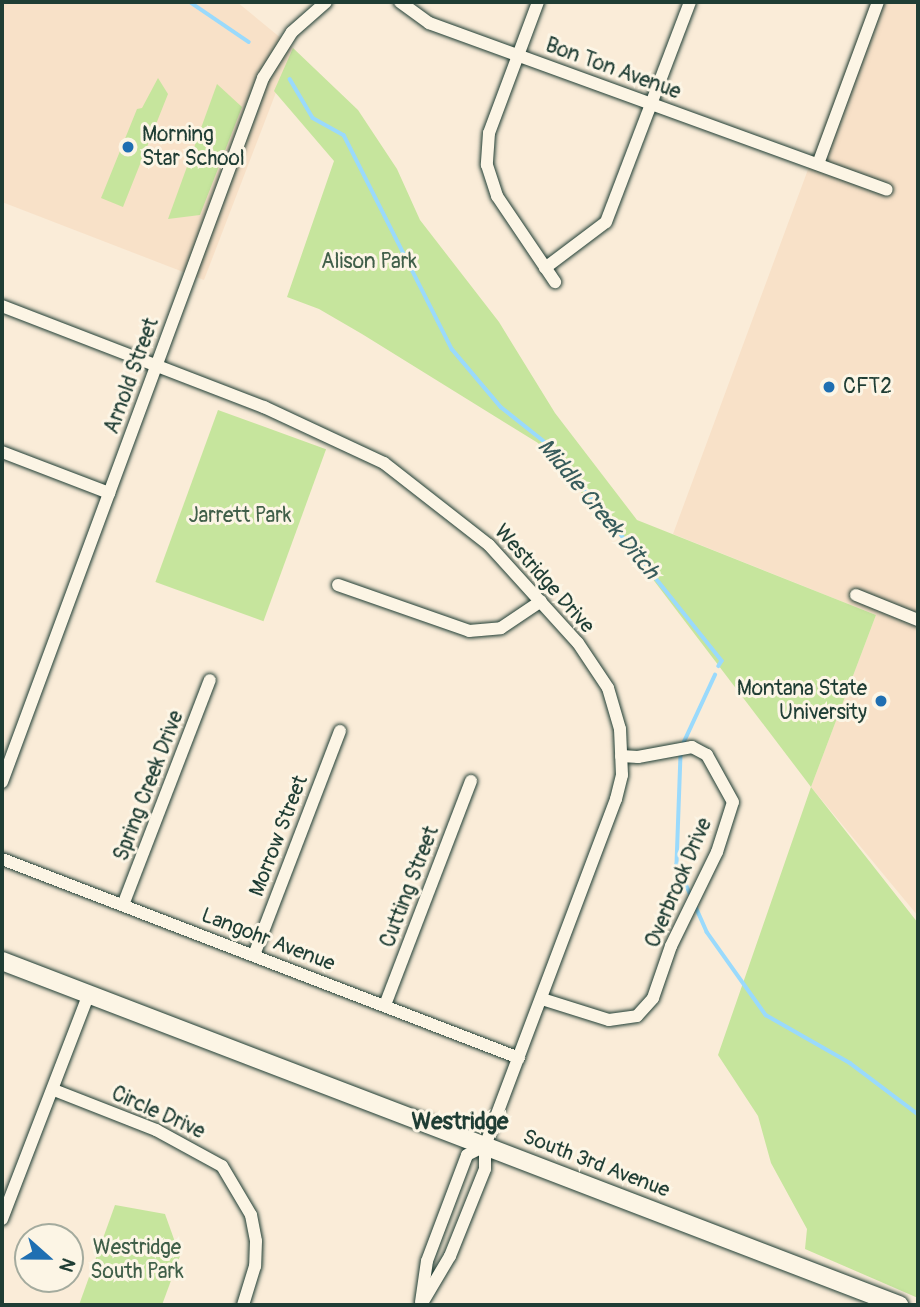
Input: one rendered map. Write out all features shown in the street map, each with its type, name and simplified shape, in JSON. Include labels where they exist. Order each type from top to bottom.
[{"type":"main road","name":"South 3rd Avenue","points":[[2,961],[888,1303]]},
{"type":"street","name":"Arnold Street","points":[[2,782],[269,64],[292,32],[326,2]]},
{"type":"street","name":"Bon Ton Avenue","points":[[400,2],[429,23],[887,190]]},
{"type":"street","points":[[538,2],[489,133],[487,165],[497,196],[555,282]]},
{"type":"street","points":[[545,268],[588,240],[606,222],[690,2]]},
{"type":"street","points":[[818,164],[878,2]]},
{"type":"street","name":"Westridge Drive","points":[[2,306],[327,434],[384,463],[489,545],[578,643],[608,688],[620,729],[622,775],[616,799],[485,1146],[480,1181],[450,1256],[421,1305]]},
{"type":"street","points":[[2,452],[109,493]]},
{"type":"street","points":[[338,585],[469,631],[501,628],[541,601]]},
{"type":"street","points":[[856,595],[918,620]]},
{"type":"street","name":"Spring Creek Drive","points":[[123,905],[210,680]]},
{"type":"street","name":"Morrow Street","points":[[254,955],[340,731]]},
{"type":"street","name":"Overbrook Drive","points":[[542,999],[609,1020],[637,1016],[653,998],[671,946],[717,852],[733,802],[707,755],[692,747],[640,757],[621,756]]},
{"type":"street","name":"Cutting Street","points":[[385,1005],[471,781]]},
{"type":"street","name":"Langohr Avenue","points":[[2,859],[519,1058]]},
{"type":"street","points":[[2,1219],[89,994]]},
{"type":"street","name":"Circle Drive","points":[[54,1090],[156,1130],[222,1166],[251,1215],[256,1241],[255,1266],[243,1305]]},
{"type":"street","name":"Westridge Drive","points":[[421,1305],[427,1261],[467,1155],[485,1146]]},
{"type":"shaded area","name":"Morning Star School","points":[[2,2],[237,2],[293,48],[204,280],[2,202]]},
{"type":"shaded area","points":[[870,2],[918,2],[918,916],[811,787],[876,615],[673,534]]},
{"type":"green space","name":"Alison Park","points":[[293,48],[358,110],[397,169],[420,220],[499,322],[555,413],[637,520],[876,615],[811,787],[623,540],[538,443],[362,334],[319,309],[287,297],[334,161],[274,91]]},
{"type":"green space","points":[[158,78],[168,94],[123,207],[101,198],[137,109],[142,108]]},
{"type":"green space","points":[[217,84],[242,107],[200,215],[168,219]]},
{"type":"green space","name":"Jarrett Park","points":[[218,410],[326,449],[263,621],[155,582]]},
{"type":"green space","points":[[811,787],[918,923],[918,1298],[805,1249],[807,1229],[771,1163],[758,1116],[718,1055]]},
{"type":"green space","name":"Westridge South Park","points":[[115,1205],[165,1214],[180,1256],[162,1305],[79,1305]]},
{"type":"waterway","name":"Middle Creek Ditch","points":[[190,2],[249,42]]},
{"type":"waterway","name":"Middle Creek Ditch","points":[[290,79],[313,118],[344,135],[452,349],[501,407],[550,446],[722,661],[719,666]]},
{"type":"waterway","name":"Middle Creek Ditch","points":[[683,744],[715,675]]},
{"type":"waterway","name":"Middle Creek Ditch","points":[[681,755],[677,864],[691,896]]},
{"type":"waterway","name":"Middle Creek Ditch","points":[[696,907],[707,932],[766,1015],[850,1063],[918,1114]]},
{"type":"place","name":"Morning Star School","points":[[128,147]]},
{"type":"place","name":"CFT2","points":[[829,387]]},
{"type":"place","name":"Montana State University","points":[[881,701]]},
{"type":"district","name":"Westridge","points":[[460,1122]]}]
